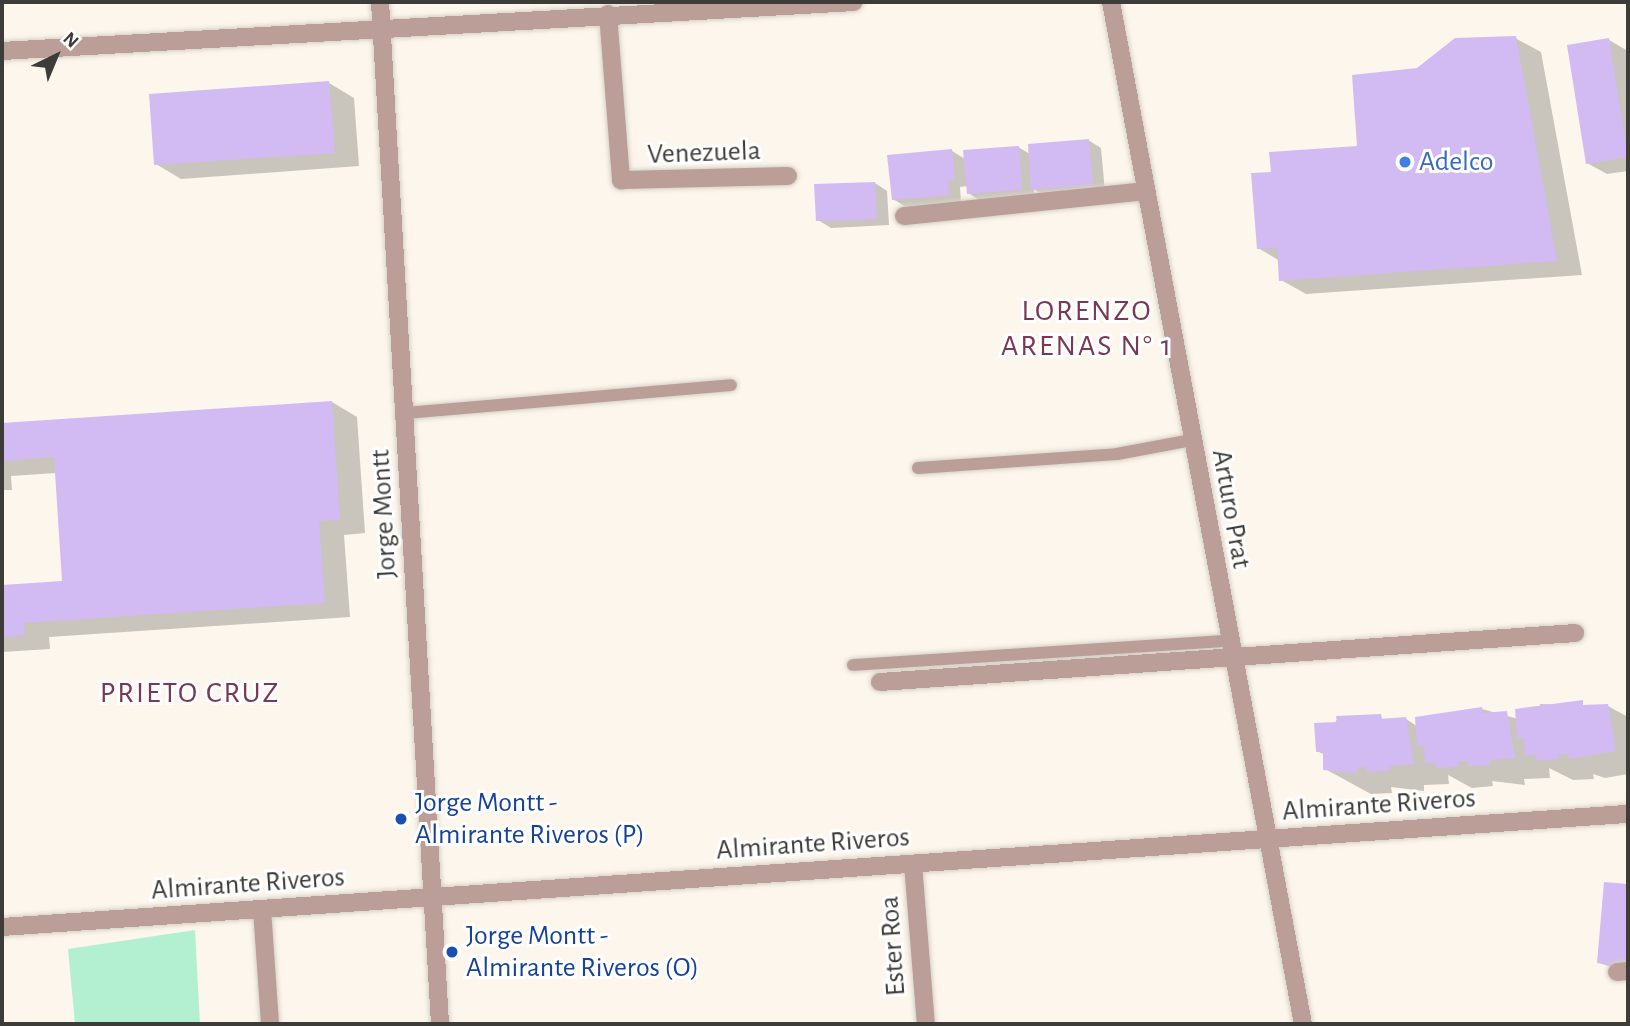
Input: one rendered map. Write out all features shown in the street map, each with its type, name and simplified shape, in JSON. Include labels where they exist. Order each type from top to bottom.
[{"type":"street","name":"Jorge Montt","points":[[380,2],[440,1024]]},
{"type":"street","points":[[2,51],[608,14],[854,2]]},
{"type":"street","name":"Arturo Prat","points":[[1111,2],[1230,650],[1303,1024]]},
{"type":"street","name":"Venezuela","points":[[608,14],[621,180],[788,176]]},
{"type":"street","points":[[904,216],[1145,191]]},
{"type":"street","points":[[880,682],[1230,650],[1575,634]]},
{"type":"street","name":"Almirante Riveros","points":[[2,927],[1628,814]]},
{"type":"street","name":"Ester Roa","points":[[913,864],[926,1024]]},
{"type":"street","points":[[262,909],[270,1024]]},
{"type":"lane","points":[[406,412],[731,385]]},
{"type":"lane","points":[[918,468],[1116,454],[1192,440]]},
{"type":"lane","points":[[853,665],[1230,650]]},
{"type":"green space","points":[[195,930],[200,1024],[75,1024],[68,949]]},
{"type":"building","name":"Adelco","points":[[1516,36],[1557,261],[1279,281],[1277,248],[1257,249],[1251,173],[1271,172],[1269,152],[1357,146],[1352,75],[1417,68],[1455,38]]},
{"type":"building","points":[[1609,38],[1628,157],[1586,164],[1567,45]]},
{"type":"building","points":[[329,81],[335,153],[154,165],[149,94]]},
{"type":"building","points":[[1089,139],[1093,185],[1031,190],[1028,144]]},
{"type":"building","points":[[1019,146],[1022,190],[967,194],[963,150]]},
{"type":"building","points":[[952,149],[955,180],[948,181],[949,195],[892,200],[887,155]]},
{"type":"building","points":[[875,182],[877,219],[816,221],[814,184]]},
{"type":"building","points":[[332,401],[340,520],[319,521],[325,603],[24,623],[25,635],[2,637],[2,585],[62,581],[54,457],[2,461],[2,423]]},
{"type":"building","points":[[1583,700],[1583,705],[1608,704],[1616,751],[1568,759],[1568,754],[1559,754],[1559,759],[1537,761],[1536,755],[1525,756],[1524,738],[1517,739],[1515,709]]},
{"type":"building","points":[[1482,707],[1483,713],[1507,711],[1515,758],[1490,760],[1490,765],[1468,766],[1468,761],[1458,762],[1458,767],[1436,768],[1435,763],[1425,763],[1424,746],[1417,746],[1415,717]]},
{"type":"building","points":[[1381,714],[1382,719],[1406,717],[1414,764],[1389,766],[1389,771],[1367,772],[1366,767],[1357,768],[1357,773],[1323,770],[1323,752],[1316,752],[1314,723],[1337,722],[1336,716]]},
{"type":"building","points":[[1604,882],[1628,884],[1628,966],[1597,963]]},
{"type":"place","name":"Adelco","points":[[1405,162]]},
{"type":"place","name":"Jorge Montt - Almirante Riveros (P)","points":[[401,819]]},
{"type":"place","name":"Jorge Montt - Almirante Riveros (O)","points":[[452,952]]},
{"type":"district","name":"LORENZO ARENAS N° 1","points":[[1087,328]]},
{"type":"district","name":"PRIETO CRUZ","points":[[190,693]]}]
